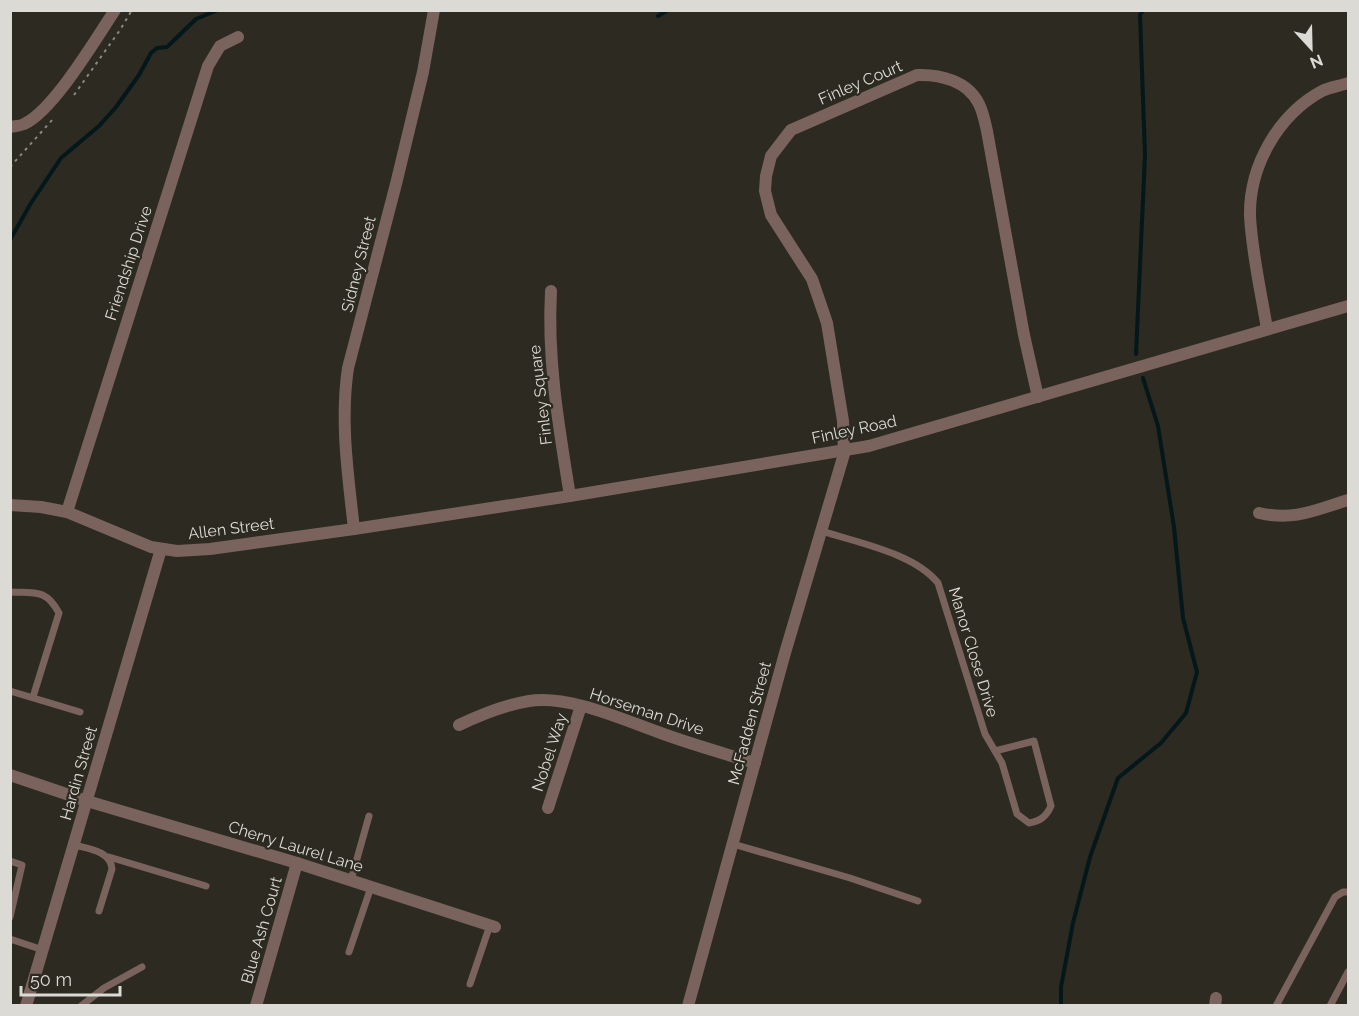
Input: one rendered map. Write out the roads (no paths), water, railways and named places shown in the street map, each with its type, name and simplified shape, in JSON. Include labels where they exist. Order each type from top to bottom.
[{"type":"street","points":[[10,127],[24,124],[40,113],[66,82],[115,10]]},
{"type":"street","name":"Sidney Street","points":[[354,529],[345,449],[345,390],[348,368],[423,72],[434,10]]},
{"type":"street","name":"Friendship Drive","points":[[67,512],[208,66],[220,46],[238,37]]},
{"type":"street","name":"Finley Court","points":[[845,450],[843,421],[827,323],[812,279],[771,215],[765,191],[766,176],[771,156],[791,130],[917,75],[933,75],[951,80],[963,86],[979,103],[987,131],[1024,335],[1038,397]]},
{"type":"street","points":[[1267,329],[1250,215],[1253,185],[1266,147],[1285,121],[1302,105],[1323,91],[1348,83]]},
{"type":"street","name":"Finley Square","points":[[551,291],[551,357],[555,400],[570,496]]},
{"type":"street","name":"Finley Road","points":[[354,529],[845,450],[901,437],[1348,306]]},
{"type":"street","name":"McFadden Street","points":[[688,1005],[845,450]]},
{"type":"street","points":[[1259,513],[1277,517],[1292,517],[1348,500]]},
{"type":"street","name":"Allen Street","points":[[10,505],[67,512],[137,542],[161,549],[195,551],[354,529]]},
{"type":"street","name":"Hardin Street","points":[[27,1005],[161,549]]},
{"type":"street","name":"Horseman Drive","points":[[459,725],[490,710],[531,701],[572,704],[755,763]]},
{"type":"street","name":"Nobel Way","points":[[548,808],[581,706]]},
{"type":"street","name":"Cherry Laurel Lane","points":[[10,775],[87,801],[297,863],[492,926]]},
{"type":"street","name":"Blue Ash Court","points":[[256,1005],[297,863]]},
{"type":"lane","name":"Manor Close Drive","points":[[822,531],[913,563],[930,573],[938,583],[985,734],[1002,763],[1017,814],[1029,823],[1048,814],[1051,806],[1034,741],[995,751]]},
{"type":"lane","points":[[10,592],[37,593],[51,599],[59,614],[33,697]]},
{"type":"lane","points":[[10,691],[80,712]]},
{"type":"lane","points":[[351,880],[369,816]]},
{"type":"lane","points":[[733,844],[850,878],[918,901]]},
{"type":"lane","points":[[74,845],[206,886]]},
{"type":"lane","points":[[99,911],[112,869],[109,857]]},
{"type":"lane","points":[[10,861],[22,865],[10,917]]},
{"type":"lane","points":[[349,952],[371,887]]},
{"type":"lane","points":[[1276,1005],[1335,897],[1348,892]]},
{"type":"lane","points":[[470,984],[492,926]]},
{"type":"lane","points":[[10,939],[43,950]]},
{"type":"lane","points":[[81,1005],[104,988],[142,967]]},
{"type":"lane","points":[[1330,1005],[1348,972]]},
{"type":"waterway","points":[[10,240],[61,158],[99,126],[116,107],[139,75],[151,53],[157,48],[167,47],[196,19],[218,10]]},
{"type":"waterway","points":[[658,16],[668,10]]},
{"type":"waterway","points":[[1136,354],[1145,155],[1140,15],[1143,10]]},
{"type":"waterway","points":[[1061,1006],[1061,987],[1073,923],[1090,857],[1118,778],[1161,743],[1186,713],[1197,672],[1183,618],[1174,527],[1158,426],[1143,378]]}]
